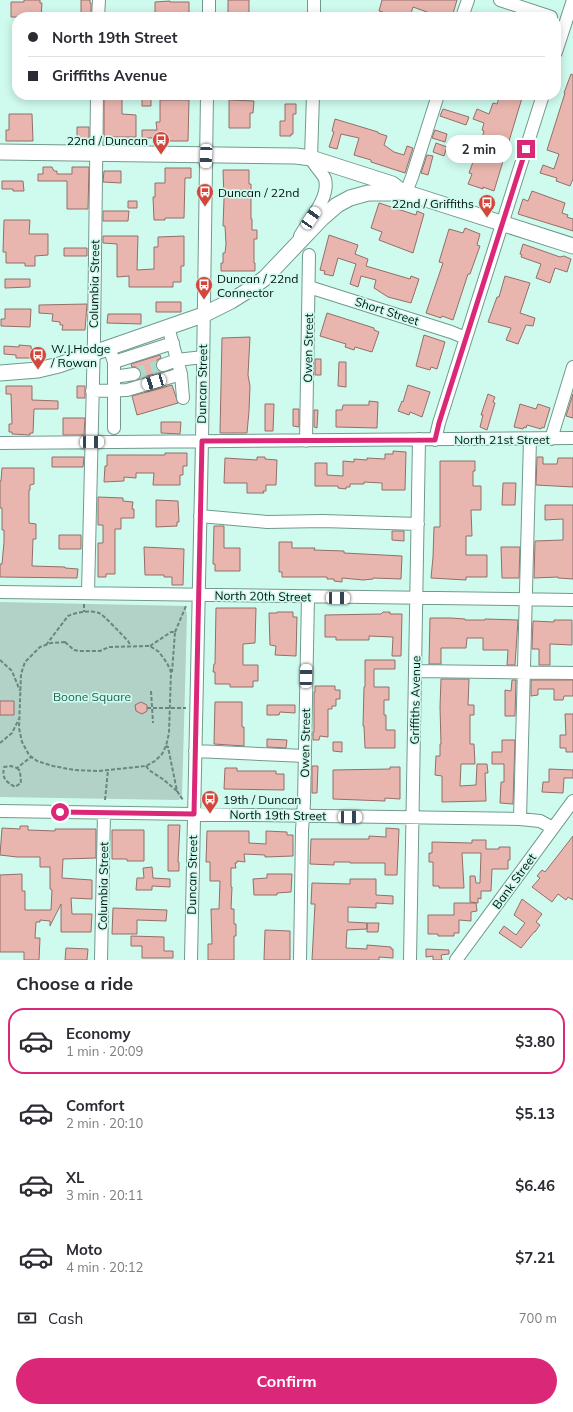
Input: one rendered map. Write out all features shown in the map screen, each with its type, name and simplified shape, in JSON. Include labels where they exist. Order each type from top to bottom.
[{"type":"main road","points":[[0,152],[288,156],[311,158],[392,184],[403,191],[573,246]]},
{"type":"main road","points":[[0,373],[38,370],[59,365],[203,315],[231,301],[255,286],[275,269],[295,245],[328,212],[350,198],[368,193],[392,193],[403,191]]},
{"type":"street","points":[[98,0],[98,12]]},
{"type":"street","points":[[208,12],[209,0]]},
{"type":"street","points":[[314,0],[314,12]]},
{"type":"street","points":[[464,12],[468,0]]},
{"type":"street","points":[[500,0],[536,12]]},
{"type":"street","points":[[564,27],[573,0]]},
{"type":"street","name":"Columbia Street","points":[[86,597],[92,442],[92,353],[94,337],[97,100]]},
{"type":"street","name":"Duncan Street","points":[[191,960],[202,441],[207,100]]},
{"type":"street","points":[[295,245],[306,225],[324,199],[326,187],[322,174],[314,166],[311,158],[313,100]]},
{"type":"street","points":[[403,191],[412,177],[436,100]]},
{"type":"street","points":[[435,440],[439,423],[541,100]]},
{"type":"street","name":"Owen Street","points":[[306,440],[309,255]]},
{"type":"street","name":"Short Street","points":[[308,286],[443,329],[466,338]]},
{"type":"street","points":[[168,327],[181,374],[183,398]]},
{"type":"street","points":[[114,362],[172,343]]},
{"type":"street","points":[[109,347],[114,362],[114,428]]},
{"type":"street","points":[[163,365],[177,360],[203,357]]},
{"type":"street","points":[[551,439],[573,367]]},
{"type":"street","points":[[114,377],[134,374]]},
{"type":"street","points":[[92,391],[127,390],[181,374]]},
{"type":"street","name":"North 21st Street","points":[[0,442],[573,438]]},
{"type":"street","points":[[520,819],[530,439]]},
{"type":"street","name":"Griffiths Avenue","points":[[410,960],[419,440]]},
{"type":"street","points":[[200,516],[267,522],[323,521],[418,524]]},
{"type":"street","name":"North 20th Street","points":[[0,592],[86,597],[198,595],[573,600]]},
{"type":"street","name":"Owen Street","points":[[300,960],[308,597]]},
{"type":"street","points":[[416,671],[573,673]]},
{"type":"street","points":[[195,751],[305,756]]},
{"type":"street","name":"Bank Street","points":[[456,960],[573,801]]},
{"type":"street","name":"North 19th Street","points":[[0,811],[520,819],[540,820],[553,828]]},
{"type":"street","name":"Columbia Street","points":[[102,960],[104,813]]},
{"type":"path","points":[[84,612],[86,597]]},
{"type":"path","points":[[175,632],[171,632],[150,646],[109,647],[100,651],[74,650],[65,642],[51,643],[40,647],[25,662],[21,674],[19,728],[22,742],[29,755],[37,761],[48,765],[74,770],[108,770],[146,766],[155,762],[162,754],[166,746],[169,733],[169,708],[175,632],[188,603]]},
{"type":"path","points":[[45,645],[68,616],[73,613],[84,612],[100,613],[128,641],[131,646]]},
{"type":"path","points":[[150,646],[159,652],[172,672]]},
{"type":"path","points":[[0,660],[12,671],[20,692]]},
{"type":"path","points":[[151,691],[153,723]]},
{"type":"path","points":[[147,708],[186,708]]},
{"type":"path","points":[[0,743],[12,733],[19,718]]},
{"type":"path","points":[[166,746],[168,747],[177,791]]},
{"type":"path","points":[[17,768],[31,757]]},
{"type":"path","points":[[4,766],[17,768],[20,771],[20,783],[15,787],[7,782],[3,774],[4,766]]},
{"type":"path","points":[[146,766],[149,770],[177,791],[184,801]]},
{"type":"path","points":[[105,800],[108,770]]},
{"type":"green space","name":"Boone Square","points":[[0,602],[185,606],[187,614],[182,798],[178,800],[0,797]]},
{"type":"building","points":[[24,0],[40,0],[40,3],[42,3],[41,12],[12,12],[11,17],[11,2],[24,2]]},
{"type":"building","points":[[81,0],[90,0],[91,12],[81,12]]},
{"type":"building","points":[[228,0],[249,0],[249,12],[228,12]]},
{"type":"building","points":[[382,0],[457,0],[453,12],[427,12],[413,7],[412,12],[379,11]]},
{"type":"building","points":[[155,2],[189,2],[189,12],[155,12]]},
{"type":"building","points":[[571,74],[573,75],[573,179],[570,186],[556,181],[557,178],[540,173],[543,165],[554,169],[559,154],[547,150]]},
{"type":"building","points":[[104,100],[122,100],[122,114],[136,115],[136,137],[104,137]]},
{"type":"building","points":[[142,100],[151,100],[151,106],[142,106]]},
{"type":"building","points":[[160,100],[189,100],[188,141],[157,141],[157,138],[142,138],[142,130],[157,130],[156,122],[160,122]]},
{"type":"building","points":[[229,100],[254,101],[253,113],[250,113],[250,128],[229,128]]},
{"type":"building","points":[[498,100],[521,100],[494,191],[468,184],[472,174],[469,173],[474,159],[468,157],[473,142],[480,145],[484,131],[482,130],[484,123],[473,119],[477,109],[489,114],[493,103],[497,104]]},
{"type":"building","points":[[285,104],[296,104],[296,114],[293,114],[293,134],[291,134],[291,136],[280,136],[280,121],[285,121]]},
{"type":"building","points":[[443,109],[469,117],[466,125],[440,116]]},
{"type":"building","points":[[9,114],[32,114],[33,141],[6,141],[6,130],[9,130]]},
{"type":"building","points":[[335,119],[387,136],[384,145],[394,152],[404,155],[407,146],[413,148],[405,173],[354,155],[359,138],[341,134],[337,149],[329,147],[334,132],[332,131]]},
{"type":"building","points":[[77,127],[89,127],[89,141],[81,140],[81,137],[77,136]]},
{"type":"building","points":[[435,130],[447,134],[445,142],[432,138]]},
{"type":"building","points":[[436,143],[447,147],[444,156],[433,152]]},
{"type":"building","points":[[427,155],[433,156],[428,175],[421,173]]},
{"type":"building","points":[[43,167],[52,167],[54,171],[57,171],[57,174],[72,174],[72,167],[89,167],[88,209],[67,209],[67,181],[38,181],[38,174],[43,174]]},
{"type":"building","points":[[165,168],[191,168],[191,178],[185,178],[184,218],[165,218],[165,220],[154,220],[153,197],[155,197],[155,183],[165,183]]},
{"type":"building","points":[[223,170],[249,170],[249,184],[251,184],[252,230],[257,230],[257,239],[254,239],[255,271],[221,271],[221,263],[223,263],[223,253],[225,253],[226,244],[225,226],[223,226]]},
{"type":"building","points":[[104,171],[121,171],[121,183],[103,182]]},
{"type":"building","points":[[2,181],[23,181],[24,191],[2,189]]},
{"type":"building","points":[[532,191],[565,203],[562,213],[573,219],[573,231],[518,214],[523,199],[528,201]]},
{"type":"building","points":[[128,201],[137,201],[137,208],[128,208]]},
{"type":"building","points":[[379,203],[416,215],[417,211],[424,214],[413,253],[379,240],[382,232],[371,228]]},
{"type":"building","points":[[103,211],[129,211],[128,221],[103,221]]},
{"type":"building","points":[[4,220],[30,220],[29,234],[48,234],[48,255],[35,256],[35,266],[25,266],[25,263],[6,263],[6,252],[3,252]]},
{"type":"building","points":[[465,228],[480,234],[477,245],[480,246],[470,274],[468,274],[453,320],[426,313],[443,263],[439,262],[449,229],[463,233]]},
{"type":"building","points":[[329,235],[358,245],[355,254],[368,259],[366,266],[410,279],[411,276],[419,279],[411,303],[388,297],[374,288],[376,280],[361,276],[358,287],[350,284],[356,264],[338,258],[333,276],[324,274],[325,271],[320,270]]},
{"type":"building","points":[[103,236],[138,236],[137,270],[154,269],[154,247],[158,247],[158,237],[184,236],[184,266],[181,266],[181,282],[173,282],[173,287],[129,287],[129,276],[117,277],[117,244],[103,243]]},
{"type":"building","points":[[523,244],[560,257],[564,256],[571,259],[567,272],[555,268],[550,283],[536,278],[541,264],[521,257],[522,255],[520,254]]},
{"type":"building","points":[[64,248],[87,248],[87,256],[64,256]]},
{"type":"building","points":[[505,276],[530,283],[520,313],[535,318],[533,326],[526,325],[518,344],[506,340],[511,328],[488,322],[497,297],[499,297]]},
{"type":"building","points":[[5,279],[30,279],[30,287],[5,288]]},
{"type":"building","points":[[156,302],[181,302],[181,312],[156,312]]},
{"type":"building","points":[[87,304],[85,330],[62,330],[63,325],[60,325],[60,322],[52,321],[53,314],[39,313],[39,305]]},
{"type":"building","points":[[5,309],[31,309],[30,327],[1,326],[1,319],[5,319]]},
{"type":"building","points":[[327,313],[374,328],[374,330],[379,332],[372,352],[355,347],[354,350],[345,347],[346,344],[320,336]]},
{"type":"building","points":[[108,314],[141,314],[141,324],[107,323]]},
{"type":"building","points":[[424,335],[445,342],[437,369],[431,367],[430,370],[416,366]]},
{"type":"building","points":[[250,337],[248,375],[250,386],[247,433],[220,433],[222,338]]},
{"type":"building","points":[[19,345],[31,346],[31,358],[16,358],[16,355],[4,354],[4,346],[19,347]]},
{"type":"building","points":[[160,355],[161,358],[157,360],[156,368],[161,372],[140,378],[140,370],[136,367],[132,367],[131,364]]},
{"type":"building","points":[[315,359],[321,359],[321,375],[315,375]]},
{"type":"building","points":[[339,362],[346,362],[346,387],[338,386]]},
{"type":"building","points":[[172,385],[178,403],[137,415],[132,396]]},
{"type":"building","points":[[408,385],[430,392],[422,417],[410,412],[409,415],[398,411],[402,401],[403,402]]},
{"type":"building","points":[[6,386],[32,386],[32,400],[58,401],[58,409],[34,409],[33,433],[30,433],[30,435],[12,434],[12,432],[9,432],[9,424],[12,424],[11,394],[6,394]]},
{"type":"building","points":[[77,386],[85,386],[85,398],[77,398]]},
{"type":"building","points":[[488,394],[495,397],[493,402],[495,403],[487,430],[480,427],[483,415],[481,415]]},
{"type":"building","points":[[573,394],[573,418],[566,416]]},
{"type":"building","points":[[369,401],[378,402],[377,428],[336,427],[336,410],[342,410],[343,405],[369,405]]},
{"type":"building","points":[[265,404],[274,404],[273,431],[265,431]]},
{"type":"building","points":[[520,404],[536,409],[538,404],[550,408],[544,428],[542,427],[541,429],[527,425],[526,428],[524,427],[523,429],[514,427]]},
{"type":"building","points":[[293,409],[299,409],[299,427],[293,426]]},
{"type":"building","points":[[314,410],[318,410],[317,428],[314,427]]},
{"type":"building","points":[[63,418],[85,418],[84,435],[63,435]]},
{"type":"building","points":[[161,422],[181,422],[180,434],[161,433]]},
{"type":"building","points":[[393,451],[406,452],[405,490],[382,490],[382,483],[364,482],[364,484],[350,484],[350,487],[346,487],[346,489],[338,488],[338,486],[315,486],[315,463],[327,463],[327,475],[343,476],[343,461],[354,462],[354,459],[367,460],[367,458],[385,459],[385,454],[393,454]]},
{"type":"building","points":[[165,453],[187,453],[187,466],[183,466],[183,475],[180,475],[180,485],[153,485],[154,473],[136,473],[136,478],[124,477],[124,481],[104,482],[105,466],[107,466],[107,455],[165,455]]},
{"type":"building","points":[[52,457],[84,457],[83,467],[52,467]]},
{"type":"building","points":[[257,457],[277,460],[276,485],[266,485],[266,491],[263,491],[264,493],[247,493],[247,483],[224,483],[225,458],[257,460]]},
{"type":"building","points":[[537,457],[543,457],[543,464],[557,464],[558,458],[573,458],[573,487],[536,485]]},
{"type":"building","points":[[440,461],[475,461],[473,486],[481,486],[481,510],[471,510],[472,536],[466,536],[466,555],[487,555],[487,577],[466,577],[466,580],[431,578],[434,527],[440,527]]},
{"type":"building","points":[[2,468],[34,468],[34,484],[30,485],[29,490],[29,523],[36,524],[36,539],[33,539],[32,566],[78,569],[77,578],[0,577],[0,564],[2,564],[4,542],[4,530],[2,530],[2,508],[0,508],[0,481]]},
{"type":"building","points":[[503,483],[516,483],[515,505],[502,505]]},
{"type":"building","points":[[98,497],[123,498],[123,501],[133,502],[132,509],[134,509],[134,518],[121,518],[121,529],[115,529],[115,574],[106,574],[106,577],[98,577],[98,543],[103,543],[103,525],[98,525]]},
{"type":"building","points":[[156,500],[178,501],[179,522],[177,522],[177,526],[156,527]]},
{"type":"building","points":[[545,505],[573,505],[573,579],[558,577],[534,578],[535,541],[563,540],[563,519],[545,520]]},
{"type":"building","points":[[214,526],[224,526],[224,548],[240,548],[240,571],[215,571],[215,564],[213,564]]},
{"type":"building","points":[[392,531],[404,531],[404,541],[392,540]]},
{"type":"building","points":[[59,535],[81,535],[81,549],[59,549]]},
{"type":"building","points":[[279,542],[292,542],[292,548],[315,548],[314,550],[344,551],[344,553],[402,556],[401,579],[373,578],[363,580],[342,578],[342,582],[334,581],[334,579],[327,579],[327,577],[282,577],[282,572],[279,572]]},
{"type":"building","points":[[144,547],[184,549],[183,585],[172,585],[172,577],[164,577],[164,575],[145,575]]},
{"type":"building","points":[[501,547],[520,547],[519,578],[502,578]]},
{"type":"building","points":[[216,608],[256,608],[255,643],[243,644],[243,665],[258,665],[258,681],[253,681],[253,687],[230,687],[230,684],[215,684],[215,672],[213,672],[215,664]]},
{"type":"building","points":[[293,612],[293,617],[297,617],[296,656],[275,655],[276,646],[270,645],[269,613]]},
{"type":"building","points":[[383,612],[390,612],[390,614],[402,614],[401,656],[392,656],[393,637],[369,636],[369,640],[336,640],[336,637],[325,637],[325,615],[381,614]]},
{"type":"building","points":[[430,618],[465,620],[518,620],[515,665],[507,665],[508,650],[483,650],[483,638],[467,638],[466,648],[441,648],[441,664],[429,664]]},
{"type":"building","points":[[554,620],[572,620],[572,645],[550,644],[550,665],[539,665],[539,649],[532,649],[533,621],[554,622]]},
{"type":"building","points":[[365,660],[395,660],[395,669],[374,669],[374,687],[389,687],[389,700],[384,700],[384,715],[386,715],[386,730],[395,730],[395,748],[365,748],[363,726]]},
{"type":"building","points":[[441,679],[469,679],[468,705],[474,705],[474,715],[470,715],[470,744],[474,744],[475,764],[461,764],[460,786],[476,785],[477,764],[487,764],[488,773],[485,773],[486,801],[442,802],[442,776],[435,775],[436,756],[440,756],[441,744]]},
{"type":"building","points":[[512,680],[516,680],[515,716],[505,716],[505,690],[511,691]]},
{"type":"building","points":[[531,680],[573,680],[573,696],[564,696],[563,700],[554,700],[554,689],[538,689],[538,695],[531,696]]},
{"type":"building","points":[[315,686],[335,686],[335,690],[340,690],[340,699],[336,699],[336,706],[332,706],[332,709],[328,709],[328,737],[320,736],[319,740],[313,740]]},
{"type":"building","points":[[0,701],[14,701],[14,715],[0,715]]},
{"type":"building","points":[[141,702],[147,705],[147,711],[142,714],[136,711],[135,705]]},
{"type":"building","points":[[215,702],[242,702],[244,746],[214,744]]},
{"type":"building","points":[[267,705],[295,705],[295,713],[280,712],[279,715],[267,715]]},
{"type":"building","points":[[565,714],[573,714],[573,752],[566,752],[566,748],[560,748],[560,735],[566,735]]},
{"type":"building","points":[[267,739],[287,740],[286,748],[267,747]]},
{"type":"building","points":[[502,740],[515,740],[513,804],[500,803],[501,782],[504,782],[504,764],[492,764],[492,752],[502,752]]},
{"type":"building","points":[[333,742],[342,742],[342,752],[333,751]]},
{"type":"building","points":[[312,766],[318,766],[317,793],[312,793]]},
{"type":"building","points":[[390,767],[400,767],[400,799],[385,798],[385,801],[333,799],[333,770],[390,769]]},
{"type":"building","points":[[225,768],[237,768],[237,771],[276,771],[276,774],[284,774],[284,790],[224,789]]},
{"type":"building","points":[[549,769],[573,770],[573,778],[564,778],[563,793],[542,792],[543,782],[549,782]]},
{"type":"building","points":[[168,825],[180,825],[179,871],[168,871]]},
{"type":"building","points":[[20,826],[28,826],[28,830],[55,831],[55,829],[96,829],[96,858],[63,859],[62,878],[92,880],[92,899],[71,898],[72,914],[92,914],[91,932],[61,932],[61,904],[50,926],[50,921],[40,920],[40,922],[36,922],[35,938],[40,938],[39,960],[24,960],[24,952],[0,952],[0,875],[22,874],[22,891],[25,891],[25,910],[51,910],[52,890],[50,889],[50,867],[40,867],[40,857],[0,855],[2,828],[20,829]]},
{"type":"building","points":[[386,828],[399,829],[397,875],[385,875],[385,863],[334,862],[334,865],[310,864],[311,839],[369,839],[369,836],[386,837]]},
{"type":"building","points":[[112,830],[144,830],[144,861],[112,859]]},
{"type":"building","points":[[207,831],[249,831],[249,843],[266,844],[266,831],[287,832],[287,835],[293,835],[293,856],[265,857],[265,855],[244,854],[245,862],[237,861],[237,863],[235,863],[236,868],[231,868],[231,909],[234,909],[234,924],[236,924],[236,936],[234,936],[234,960],[208,960],[208,944],[212,944],[211,909],[219,909],[220,881],[210,881],[210,862],[206,862]]},
{"type":"building","points":[[573,836],[573,900],[568,897],[566,900],[558,894],[552,902],[532,887],[540,878],[537,876],[542,870],[545,872]]},
{"type":"building","points":[[472,840],[486,840],[486,849],[510,847],[508,869],[492,869],[491,891],[481,891],[481,899],[478,898],[478,903],[470,902],[470,876],[475,876],[476,883],[480,883],[481,853],[462,853],[464,888],[439,888],[439,886],[433,886],[433,862],[429,862],[429,853],[432,853],[432,842],[472,843]]},
{"type":"building","points":[[152,867],[153,878],[170,879],[170,887],[152,886],[152,890],[136,890],[137,878],[144,878],[143,868]]},
{"type":"building","points":[[267,874],[292,874],[291,892],[277,893],[277,895],[254,895],[253,879],[267,878]]},
{"type":"building","points":[[350,879],[376,879],[376,895],[393,896],[393,904],[376,903],[376,908],[348,907],[348,922],[367,923],[367,929],[347,930],[346,948],[367,949],[367,945],[391,947],[391,949],[393,949],[393,958],[379,957],[379,960],[312,960],[315,904],[311,904],[312,883],[350,884]]},
{"type":"building","points":[[522,899],[542,914],[536,922],[540,925],[521,948],[499,933],[504,926],[516,935],[525,923],[514,915]]},
{"type":"building","points":[[454,903],[476,903],[477,911],[471,912],[471,921],[459,920],[459,933],[454,933],[454,936],[438,936],[438,934],[428,934],[428,915],[454,915]]},
{"type":"building","points":[[113,908],[167,910],[166,921],[137,920],[137,934],[112,934]]},
{"type":"building","points":[[367,923],[379,923],[378,932],[367,932]]},
{"type":"building","points":[[265,930],[290,931],[290,960],[264,960]]},
{"type":"building","points":[[131,936],[164,937],[164,951],[173,951],[173,958],[142,958],[142,946],[131,946]]},
{"type":"building","points":[[66,948],[88,949],[87,960],[65,960]]},
{"type":"building","points":[[426,949],[449,950],[449,954],[441,955],[442,960],[433,960],[433,956],[426,957]]},
{"type":"tunnel","points":[[134,374],[163,365]]},
{"type":"place","name":"22nd / Duncan","points":[[161,155]]},
{"type":"place","name":"Duncan / 22nd","points":[[205,207]]},
{"type":"place","name":"22nd / Griffiths","points":[[487,218]]},
{"type":"place","name":"Duncan / 22nd Connector","points":[[204,300]]},
{"type":"place","name":"W.J.Hodge / Rowan","points":[[38,370]]},
{"type":"place","name":"19th / Duncan","points":[[210,814]]},
{"type":"route","points":[[60,812],[194,814],[202,441],[435,440],[439,423],[526,149]]}]
